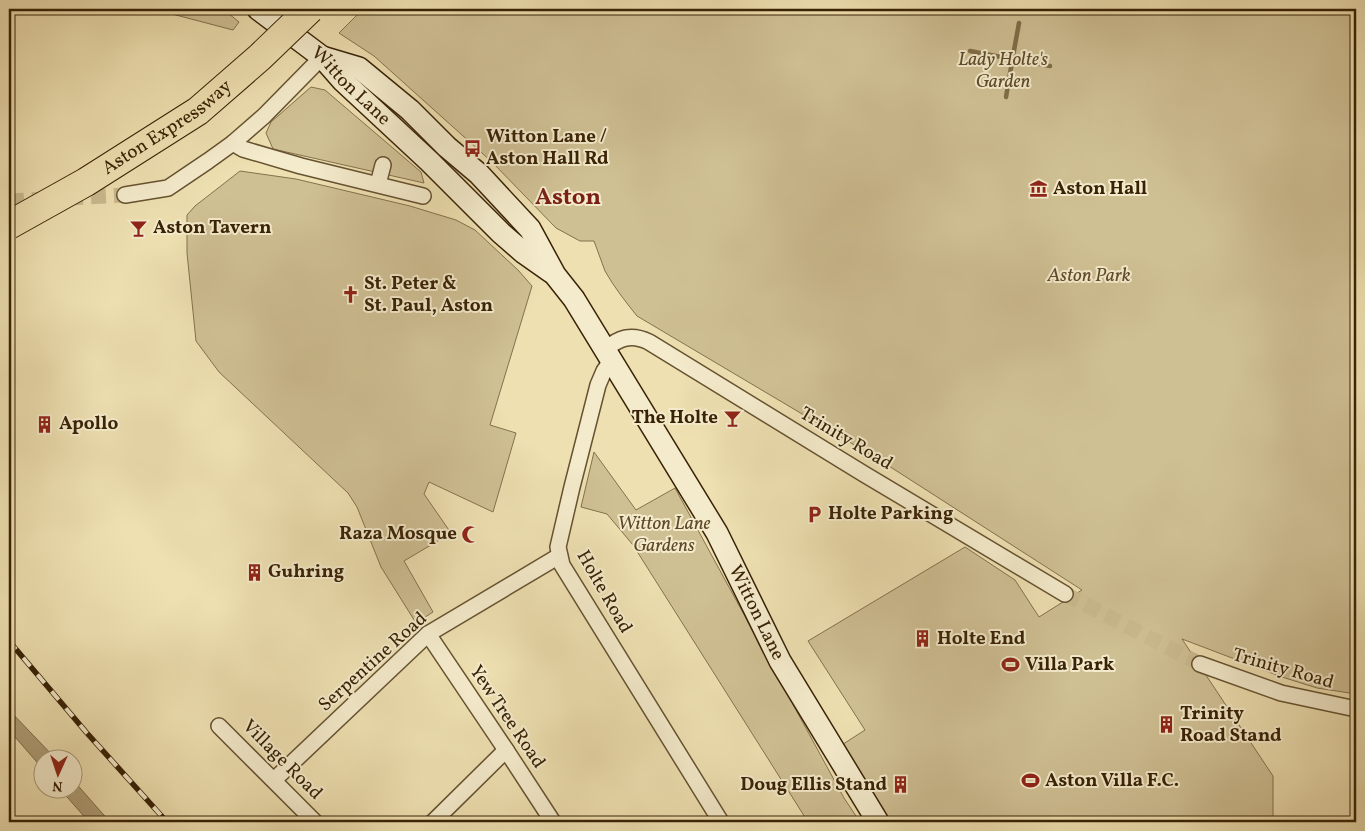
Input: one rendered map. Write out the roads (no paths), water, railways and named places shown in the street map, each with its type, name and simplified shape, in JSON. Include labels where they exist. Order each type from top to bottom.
[{"type":"highway","name":"Aston Expressway","points":[[9,225],[86,182],[198,111],[260,57],[310,9]]},
{"type":"main road","name":"Witton Lane","points":[[258,9],[322,57],[342,81],[429,161],[501,233],[524,253],[555,275],[574,298],[607,356],[717,533],[780,661],[878,822]]},
{"type":"street","points":[[125,194],[168,188],[233,143],[264,116],[322,57]]},
{"type":"street","points":[[233,143],[243,149],[301,166],[423,196]]},
{"type":"street","name":"Witton Lane","points":[[378,184],[383,165]]},
{"type":"street","name":"Trinity Road","points":[[607,356],[616,341],[627,337],[639,337],[649,342],[1065,594]]},
{"type":"street","name":"Holte Road","points":[[607,356],[572,487],[558,547],[559,556],[562,565],[721,822]]},
{"type":"street","name":"Serpentine Road","points":[[274,780],[428,634],[559,556]]},
{"type":"street","name":"Yew Tree Road","points":[[428,634],[552,822]]},
{"type":"street","name":"Trinity Road","points":[[1200,664],[1281,693],[1356,709]]},
{"type":"street","name":"Village Road","points":[[219,726],[315,822]]},
{"type":"street","points":[[433,822],[506,750]]},
{"type":"waterway","points":[[1013,56],[1019,23]]},
{"type":"waterway","points":[[970,51],[1006,58]]},
{"type":"waterway","points":[[1019,60],[1050,66]]},
{"type":"waterway","points":[[1006,97],[1012,62]]},
{"type":"tunnel","points":[[68,198],[125,195]]},
{"type":"tunnel","points":[[9,201],[45,199]]},
{"type":"tunnel","points":[[1065,594],[1200,664]]},
{"type":"railway","points":[[9,641],[86,732],[167,822]]},
{"type":"place","name":"Witton Lane / Aston Hall Rd","points":[[472,148]]},
{"type":"place","name":"Aston Hall","points":[[1039,189]]},
{"type":"place","name":"Aston Tavern","points":[[139,228]]},
{"type":"place","name":"St. Peter & St. Paul, Aston","points":[[350,295]]},
{"type":"place","name":"The Holte","points":[[732,418]]},
{"type":"place","name":"Apollo","points":[[45,424]]},
{"type":"place","name":"Holte Parking","points":[[814,514]]},
{"type":"place","name":"Raza Mosque","points":[[471,534]]},
{"type":"place","name":"Guhring","points":[[254,572]]},
{"type":"place","name":"Holte End","points":[[923,639]]},
{"type":"place","name":"Villa Park","points":[[1011,665]]},
{"type":"place","name":"Trinity Road Stand","points":[[1166,725]]},
{"type":"place","name":"Aston Villa F.C.","points":[[1031,781]]},
{"type":"place","name":"Doug Ellis Stand","points":[[901,785]]},
{"type":"district","name":"Aston","points":[[568,198]]},
{"type":"park label","name":"Lady Holte's Garden","points":[[1003,71]]},
{"type":"park label","name":"Aston Park","points":[[1089,276]]},
{"type":"park label","name":"Witton Lane Gardens","points":[[664,535]]}]
